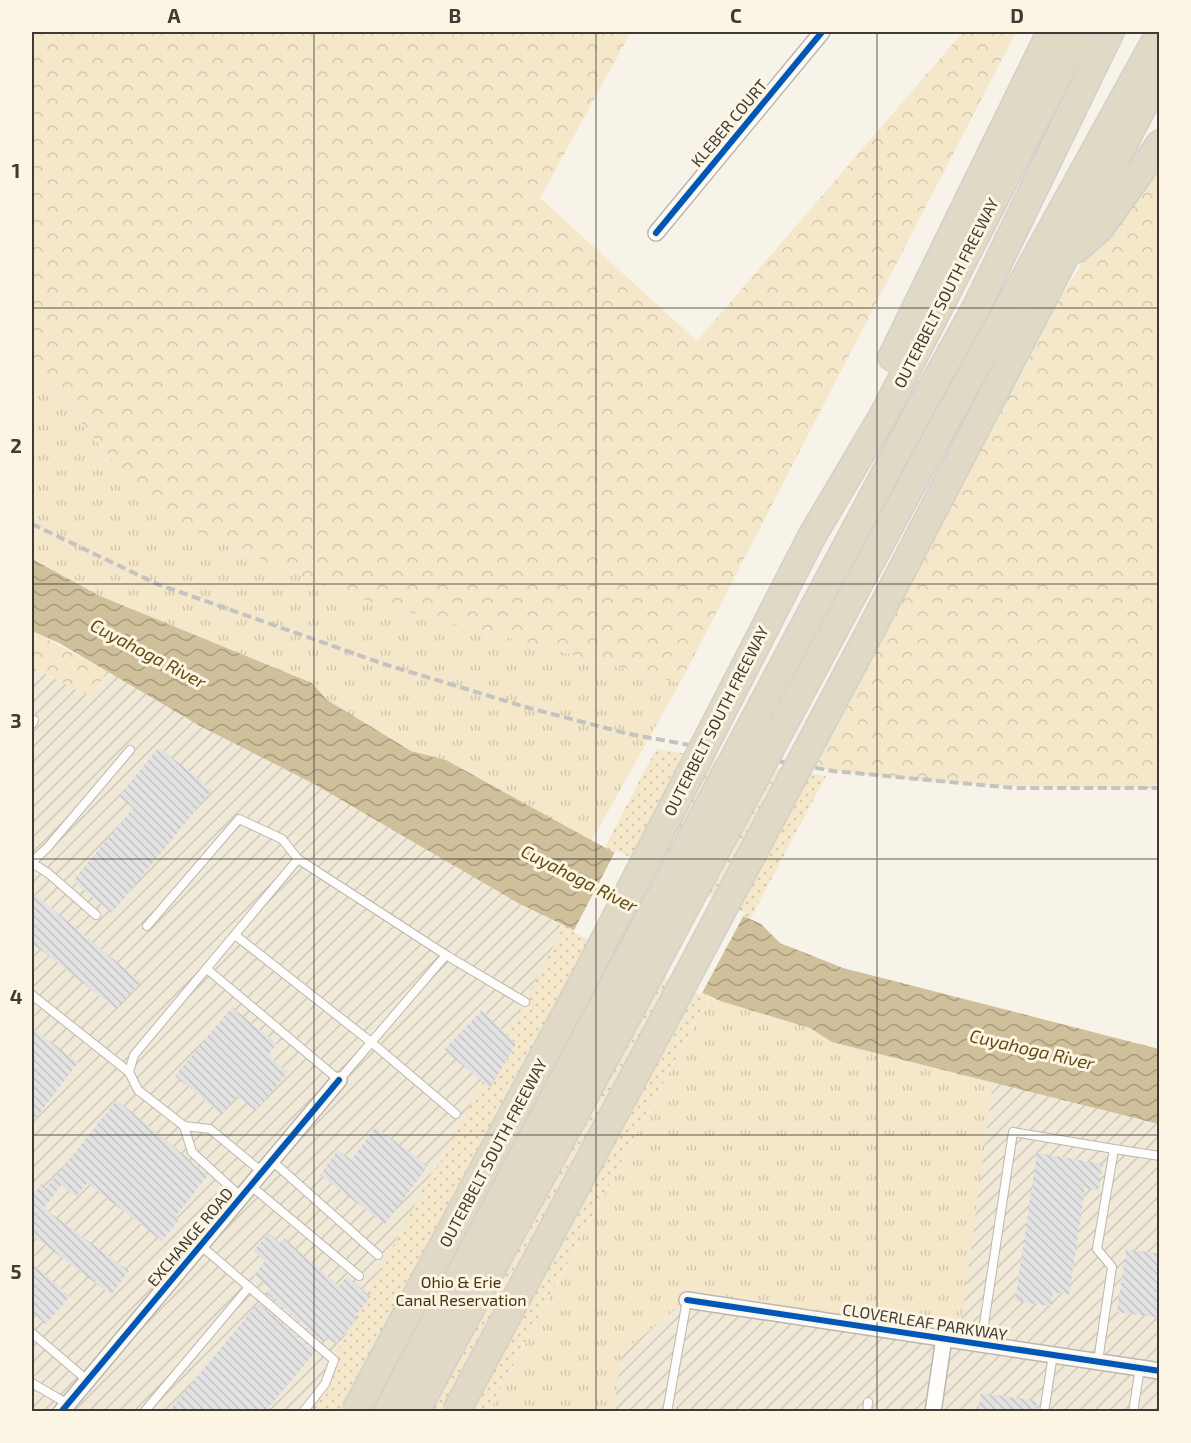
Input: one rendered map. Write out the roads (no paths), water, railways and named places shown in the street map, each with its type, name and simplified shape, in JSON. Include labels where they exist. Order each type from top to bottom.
[{"type":"highway","points":[[875,411],[1051,32]]},
{"type":"highway","name":"OUTERBELT SOUTH FREEWAY","points":[[355,1412],[584,980],[875,411],[1080,32]]},
{"type":"highway","points":[[387,1412],[910,427],[976,308],[1110,32]]},
{"type":"highway","points":[[415,1412],[935,441],[1160,33]]},
{"type":"highway","points":[[456,1412],[962,456],[1160,73]]},
{"type":"highway","points":[[1062,261],[1100,228],[1160,144]]},
{"type":"street","name":"KLEBER COURT","points":[[656,232],[822,32]]},
{"type":"street","name":"EXCHANGE ROAD","points":[[64,1408],[339,1080]]},
{"type":"street","name":"CLOVERLEAF PARKWAY","points":[[687,1300],[1160,1371]]},
{"type":"street","points":[[933,1412],[944,1338]]},
{"type":"lane","points":[[96,915],[48,873],[32,863],[130,750]]},
{"type":"lane","points":[[147,926],[239,819],[282,839],[298,859],[446,955],[525,1002]]},
{"type":"lane","points":[[129,1072],[134,1056],[298,859]]},
{"type":"lane","points":[[235,935],[371,1042],[456,1114]]},
{"type":"lane","points":[[207,969],[339,1080],[446,955]]},
{"type":"lane","points":[[32,994],[129,1072],[138,1090],[184,1126],[210,1129],[266,1166],[378,1255]]},
{"type":"lane","points":[[184,1126],[192,1152],[359,1276]]},
{"type":"lane","points":[[981,1344],[1013,1132],[1160,1156]]},
{"type":"lane","points":[[1098,1361],[1112,1267],[1097,1249],[1114,1149]]},
{"type":"lane","points":[[200,1245],[334,1360],[325,1384],[303,1412]]},
{"type":"lane","points":[[144,1412],[249,1287]]},
{"type":"lane","points":[[667,1412],[687,1300]]},
{"type":"lane","points":[[32,1333],[87,1380]]},
{"type":"lane","points":[[1044,1412],[1053,1355]]},
{"type":"lane","points":[[1133,1412],[1140,1368]]},
{"type":"lane","points":[[32,1383],[64,1408]]},
{"type":"lane","points":[[867,1412],[868,1402]]},
{"type":"water","name":"Cuyahoga River","points":[[32,559],[100,596],[312,683],[327,700],[411,751],[446,760],[664,880],[761,924],[780,943],[843,968],[1159,1049],[1159,1124],[832,1042],[810,1028],[720,1001],[518,903],[314,784],[200,726],[59,643],[32,631]]},
{"type":"railway","points":[[32,524],[157,584],[387,665],[529,708],[629,734],[833,771],[1014,788],[1160,788]]},
{"type":"park label","name":"Ohio & Erie Canal Reservation","points":[[461,1291]]}]
